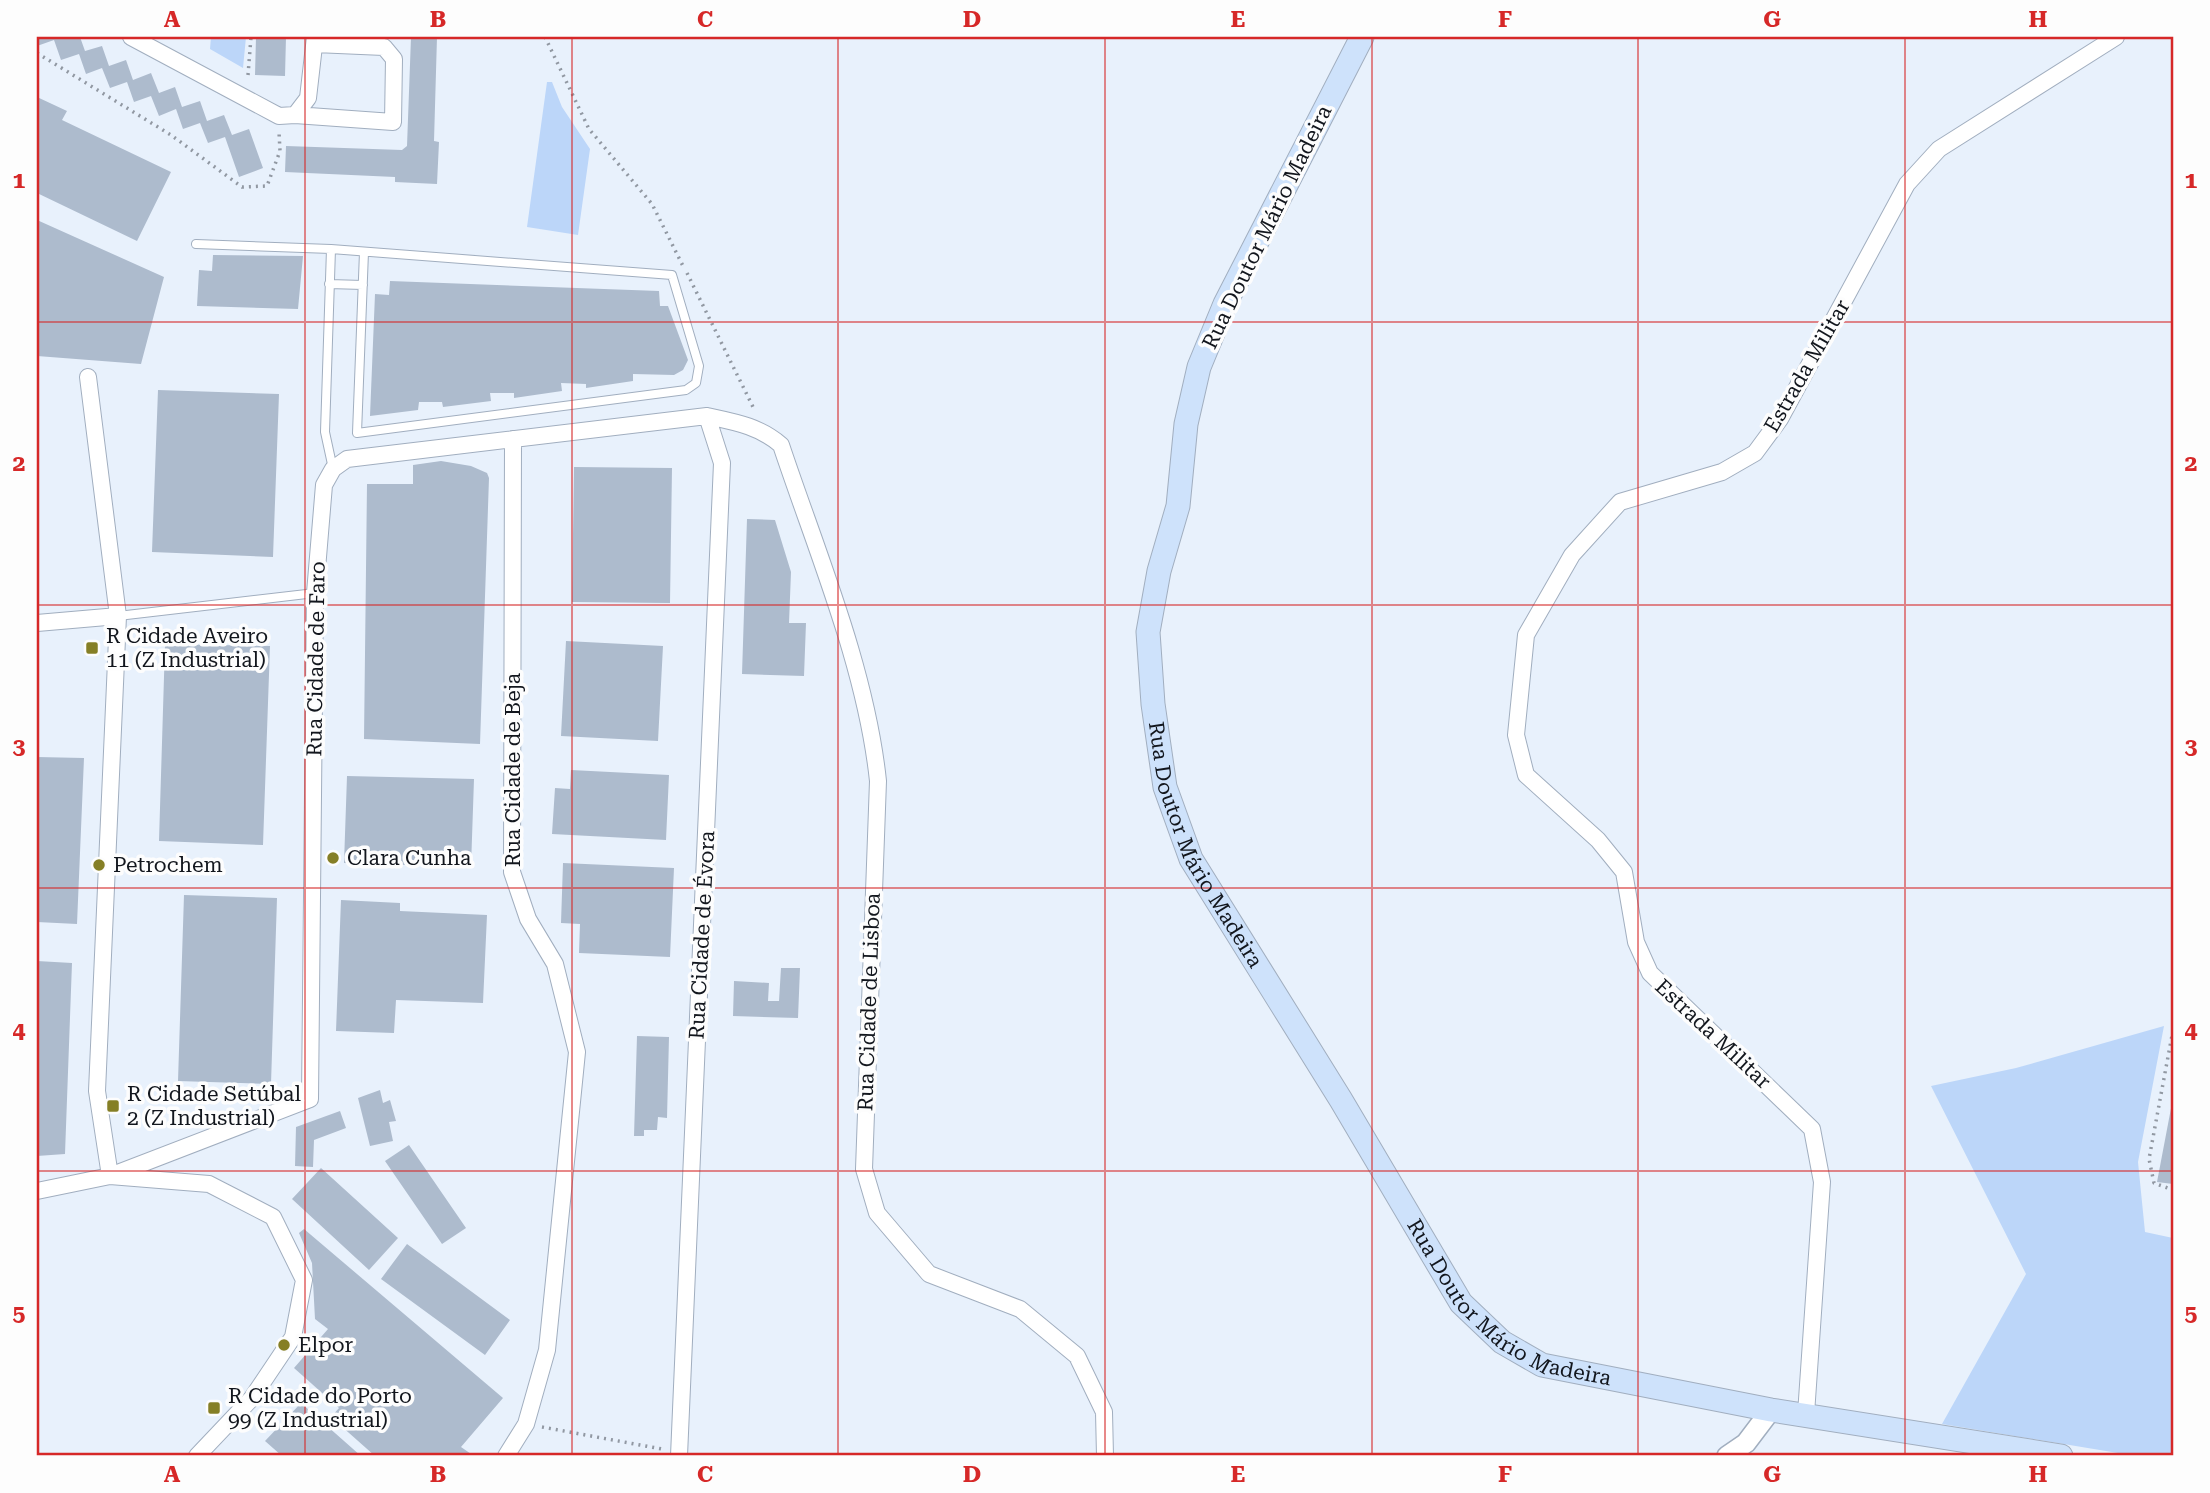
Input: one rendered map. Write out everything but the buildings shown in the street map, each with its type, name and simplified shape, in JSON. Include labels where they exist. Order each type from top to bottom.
[{"type":"main road","name":"Rua Doutor Mário Madeira","points":[[1362,37],[1225,304],[1199,367],[1186,424],[1178,506],[1159,571],[1148,632],[1153,704],[1165,787],[1191,859],[1341,1100],[1461,1303],[1502,1342],[1542,1365],[1771,1410],[2055,1456]]},
{"type":"street","points":[[131,37],[146,41],[287,116],[393,122],[394,59],[384,47],[315,40],[308,98],[287,116]]},
{"type":"street","name":"Estrada Militar","points":[[1806,1414],[1822,1182],[1812,1129],[1650,973],[1636,942],[1624,872],[1598,840],[1526,775],[1516,735],[1526,635],[1572,555],[1620,502],[1722,472],[1755,453],[1780,419],[1907,184],[1939,149],[2116,37]]},
{"type":"street","points":[[88,376],[118,616],[97,1091],[110,1176]]},
{"type":"street","points":[[333,468],[346,459],[707,416],[765,431]]},
{"type":"street","name":"Rua Cidade de Évora","points":[[679,1454],[722,476],[722,463],[707,416]]},
{"type":"street","name":"Rua Cidade de Lisboa","points":[[765,431],[781,445],[862,689],[873,736],[878,781],[864,1170],[877,1213],[929,1274],[1020,1310],[1077,1356],[1104,1412],[1105,1456]]},
{"type":"street","name":"Rua Cidade de Beja","points":[[506,1456],[526,1424],[547,1350],[577,1052],[555,964],[528,919],[512,872],[513,439]]},
{"type":"street","name":"Rua Cidade de Faro","points":[[110,1176],[184,1144],[310,1099],[315,593],[324,485],[333,468]]},
{"type":"street","points":[[37,623],[118,616]]},
{"type":"street","points":[[37,1191],[110,1176],[209,1184],[273,1217],[304,1280],[293,1337],[252,1398],[197,1456]]},
{"type":"street","points":[[1727,1456],[1746,1443],[1771,1410]]},
{"type":"lane","points":[[196,244],[331,249],[672,275],[699,366],[696,383],[686,390],[357,433],[365,252]]},
{"type":"lane","points":[[331,249],[325,432],[333,468]]},
{"type":"lane","points":[[329,284],[363,285]]},
{"type":"lane","points":[[118,616],[315,593]]},
{"type":"path","points":[[248,75],[251,37]]},
{"type":"path","points":[[545,37],[589,129],[652,204],[765,431]]},
{"type":"path","points":[[37,54],[171,135],[242,187],[267,187],[280,151],[287,116]]},
{"type":"path","points":[[2173,1030],[2149,1159],[2154,1183],[2173,1190]]},
{"type":"path","points":[[526,1424],[679,1454]]},
{"type":"shaded area","points":[[211,37],[246,37],[243,68],[210,49]]},
{"type":"shaded area","points":[[547,82],[552,82],[562,107],[590,149],[578,235],[527,227]]},
{"type":"shaded area","points":[[2164,1026],[2138,1162],[2145,1232],[2173,1238],[2173,1456],[2136,1456],[1942,1424],[2026,1274],[1931,1086],[2016,1068]]},
{"type":"place","name":"R Cidade Aveiro 11 (Z Industrial)","points":[[92,648]]},
{"type":"place","name":"Clara Cunha","points":[[333,858]]},
{"type":"place","name":"Petrochem","points":[[99,865]]},
{"type":"place","name":"R Cidade Setúbal 2 (Z Industrial)","points":[[113,1106]]},
{"type":"place","name":"Elpor","points":[[284,1345]]},
{"type":"place","name":"R Cidade do Porto 99 (Z Industrial)","points":[[214,1408]]}]
